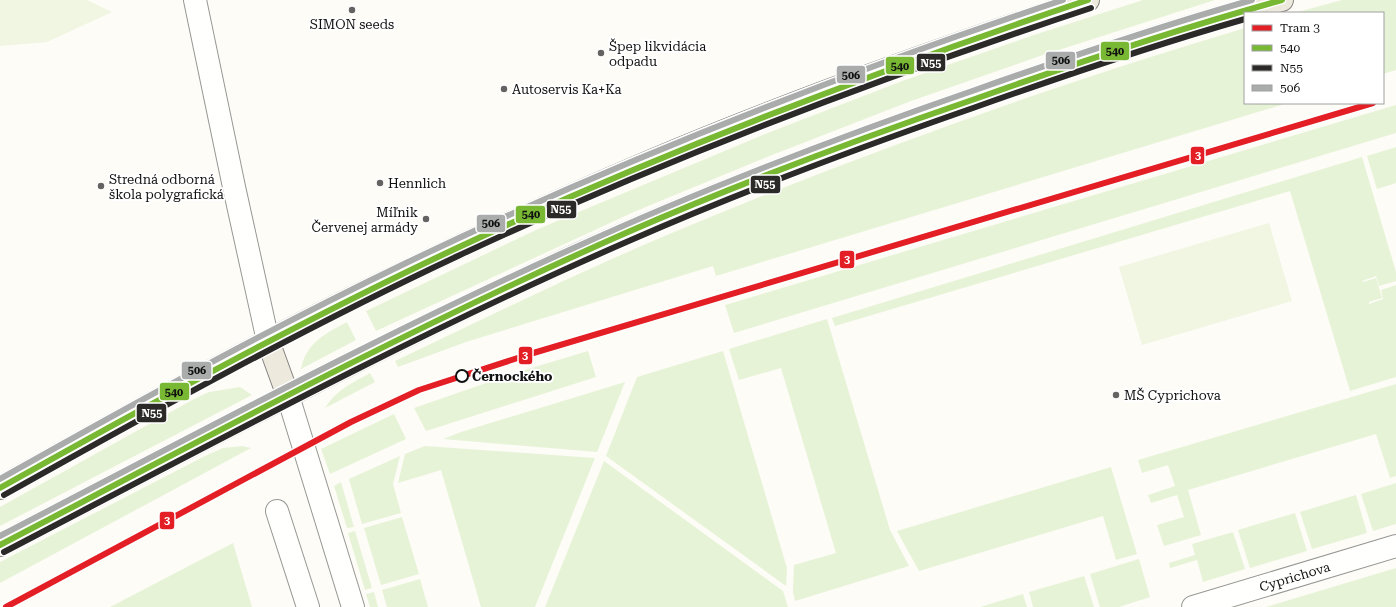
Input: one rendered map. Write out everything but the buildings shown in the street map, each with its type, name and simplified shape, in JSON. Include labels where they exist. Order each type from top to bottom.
[{"type":"main road","points":[[0,488],[268,340],[454,250],[652,161],[909,62],[1088,0]]},
{"type":"main road","points":[[0,545],[374,351],[575,256],[718,194],[925,115],[1066,66],[1222,17],[1282,0]]},
{"type":"main road","points":[[268,340],[288,396]]},
{"type":"street","points":[[195,0],[268,340]]},
{"type":"street","points":[[288,396],[353,607]]},
{"type":"street","points":[[278,511],[308,607]]},
{"type":"street","name":"Cyprichova","points":[[1193,607],[1396,546]]},
{"type":"green space","points":[[0,0],[87,0],[112,12],[47,42],[0,46]]},
{"type":"green space","points":[[1143,0],[1215,0],[1043,55],[911,101],[772,155],[636,211],[376,331],[366,311],[538,229],[765,134],[905,80],[1034,35]]},
{"type":"green space","points":[[1342,0],[1396,0],[1396,70],[1384,74],[1384,12],[1298,12]]},
{"type":"green space","points":[[1244,28],[1244,104],[1285,104],[716,276],[713,266],[466,342],[398,367],[395,361],[607,261],[679,230],[818,174],[1030,97]]},
{"type":"green space","points":[[1396,105],[1396,133],[734,333],[725,305]]},
{"type":"green space","points":[[1396,147],[1396,183],[1377,189],[1367,156]]},
{"type":"green space","points":[[1362,157],[1396,272],[1396,281],[1379,286],[1376,276],[1362,281],[1376,278],[1382,298],[1369,302],[1369,304],[1383,299],[1381,290],[1396,285],[1396,377],[1350,391],[1290,191],[835,326],[832,318]]},
{"type":"green space","points":[[1269,223],[1292,301],[1142,345],[1119,267]]},
{"type":"green space","points":[[827,319],[890,530],[909,566],[795,601],[793,592],[794,565],[836,553],[781,368],[739,380],[729,349]]},
{"type":"green space","points":[[347,322],[356,340],[301,369],[303,360],[312,346],[324,335]]},
{"type":"green space","points":[[588,351],[596,377],[426,431],[414,408],[518,372]]},
{"type":"green space","points":[[723,351],[787,568],[786,586],[606,456],[637,377]]},
{"type":"green space","points":[[370,373],[375,382],[325,408],[339,392]]},
{"type":"green space","points":[[625,382],[597,452],[443,439],[461,432]]},
{"type":"green space","points":[[1396,384],[1396,476],[1390,478],[1376,434],[1188,490],[1201,535],[1164,546],[1157,525],[1184,517],[1177,495],[1151,503],[1148,495],[1175,486],[1168,465],[1142,473],[1138,460]]},
{"type":"green space","points":[[240,387],[252,395],[0,526],[0,507],[194,399],[209,392]]},
{"type":"green space","points":[[394,414],[406,439],[330,474],[321,449]]},
{"type":"green space","points":[[242,446],[251,448],[0,583],[0,562],[205,456],[223,448]]},
{"type":"green space","points":[[425,446],[595,458],[535,607],[481,607],[441,470],[398,483],[405,454]]},
{"type":"green space","points":[[400,456],[393,484],[401,513],[362,524],[349,479]]},
{"type":"green space","points":[[604,461],[783,591],[788,607],[545,607]]},
{"type":"green space","points":[[1111,467],[1137,554],[1116,560],[1103,516],[919,571],[897,531]]},
{"type":"green space","points":[[341,482],[354,527],[347,528],[334,486]]},
{"type":"green space","points":[[1396,483],[1396,524],[1373,531],[1361,494]]},
{"type":"green space","points":[[1356,495],[1367,533],[1312,549],[1300,512]]},
{"type":"green space","points":[[1295,513],[1307,551],[1250,568],[1238,530]]},
{"type":"green space","points":[[402,517],[419,574],[381,585],[364,528]]},
{"type":"green space","points":[[355,531],[372,588],[365,590],[348,533]]},
{"type":"green space","points":[[1233,532],[1245,569],[1203,582],[1197,560],[1170,568],[1169,563],[1195,555],[1192,544]]},
{"type":"green space","points":[[233,543],[252,607],[110,607]]},
{"type":"green space","points":[[1139,559],[1150,597],[1119,607],[1100,607],[1090,574]]},
{"type":"green space","points":[[1396,568],[1396,607],[1266,607]]},
{"type":"green space","points":[[1084,576],[1094,607],[1033,607],[1029,592]]},
{"type":"green space","points":[[420,579],[428,607],[387,607],[382,590]]},
{"type":"green space","points":[[374,592],[378,607],[370,607],[366,594]]},
{"type":"green space","points":[[1023,594],[1027,607],[980,607]]},
{"type":"tram line","name":"3","points":[[6,607],[351,422],[419,390],[530,354],[1370,104]]},
{"type":"transit line","name":"506","points":[[0,479],[150,395],[251,341],[353,289],[485,226],[647,155],[812,89],[895,58],[1063,0]]},
{"type":"transit line","name":"540","points":[[0,488],[169,394],[341,304],[534,213],[690,146],[769,115],[1008,27],[1088,0]]},
{"type":"transit line","name":"506","points":[[0,536],[286,387],[430,315],[625,225],[775,163],[927,107],[1115,42],[1252,0]]},
{"type":"transit line","name":"540","points":[[0,545],[311,383],[469,305],[628,232],[713,196],[800,162],[931,114],[1127,47],[1282,0]]},
{"type":"transit line","name":"N55","points":[[4,495],[173,401],[344,311],[537,220],[693,153],[772,122],[931,63],[1091,8]]},
{"type":"transit line","name":"N55","points":[[4,552],[237,430],[393,351],[631,240],[716,204],[844,154],[930,123],[1109,61],[1244,19]]},
{"type":"place","name":"SIMON seeds","points":[[352,10]]},
{"type":"place","name":"Špep likvidácia odpadu","points":[[601,53]]},
{"type":"place","name":"Autoservis Ka+Ka","points":[[504,89]]},
{"type":"place","name":"Hennlich","points":[[380,183]]},
{"type":"place","name":"Stredná odborná škola polygrafická","points":[[101,186]]},
{"type":"place","name":"Míľnik Červenej armády","points":[[426,219]]},
{"type":"place","name":"Černockého","points":[[462,376]]},
{"type":"place","name":"MŠ Cyprichova","points":[[1116,395]]}]
